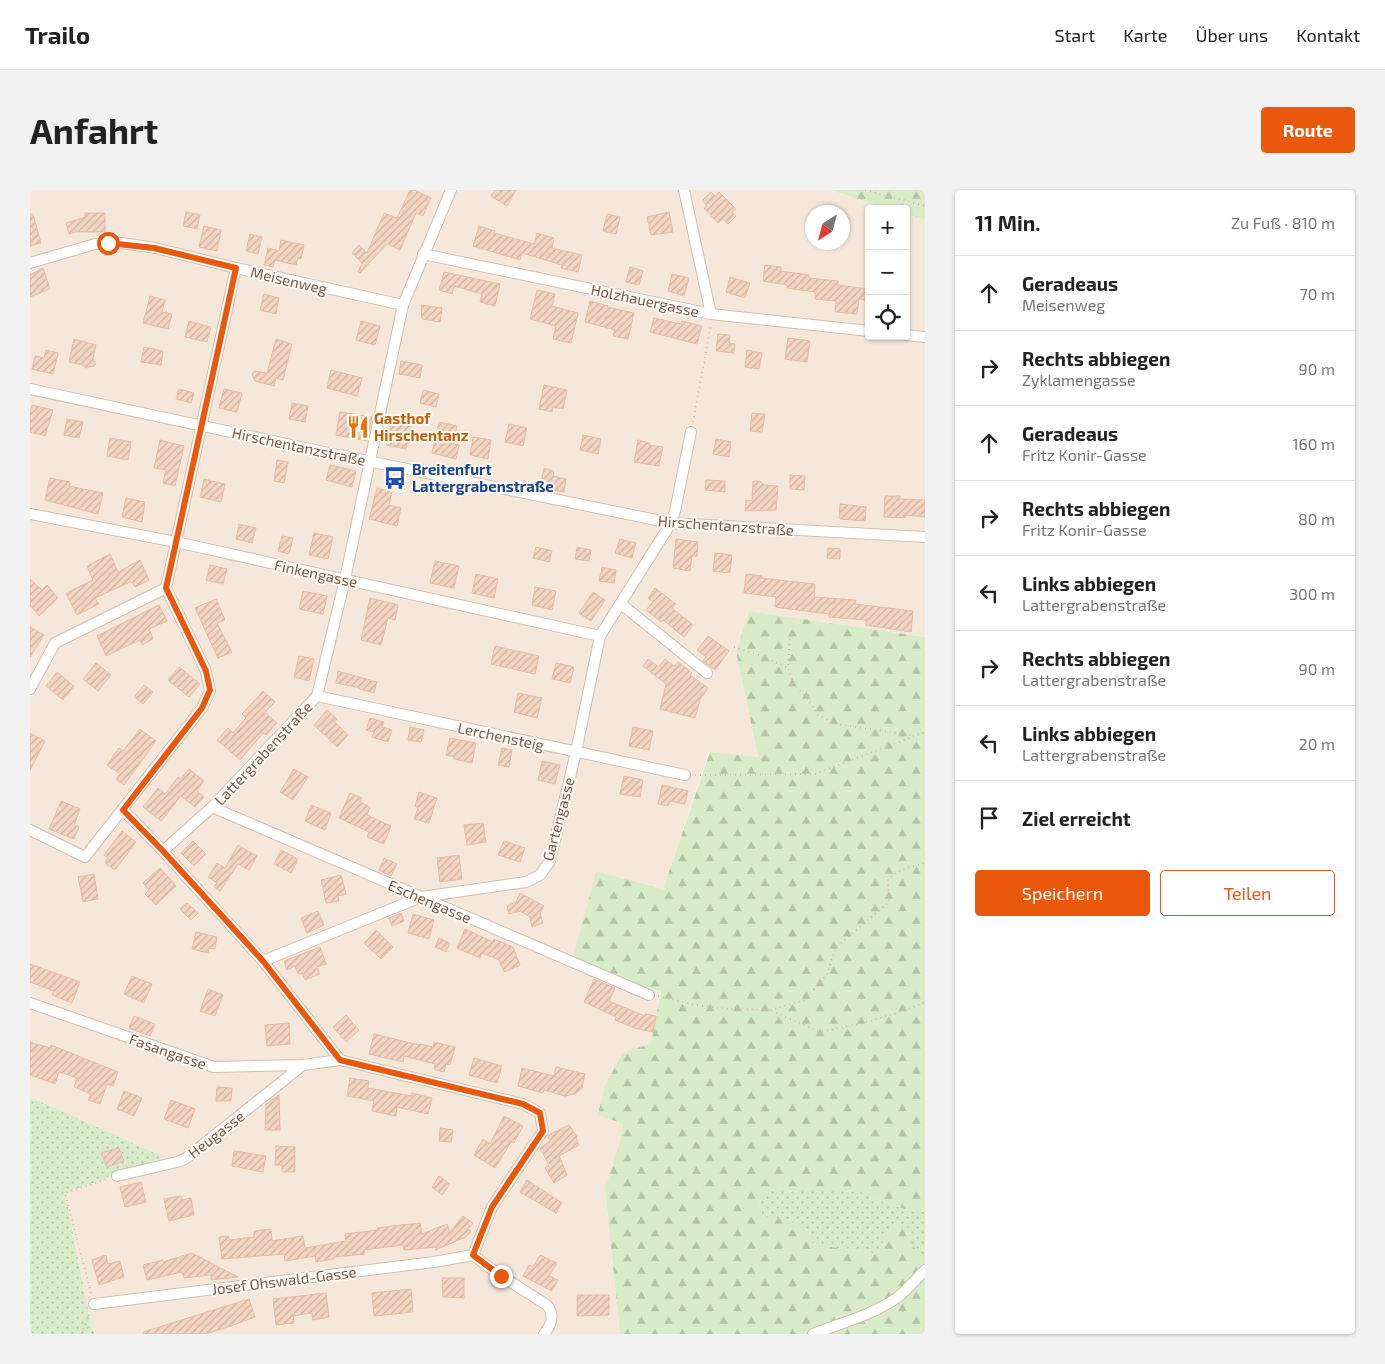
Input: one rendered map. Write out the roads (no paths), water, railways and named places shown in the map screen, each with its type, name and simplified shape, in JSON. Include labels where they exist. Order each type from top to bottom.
[{"type":"street","name":"Lattergrabenstraße","points":[[163,851],[212,807],[317,696],[345,579],[403,305],[451,190]]},
{"type":"street","points":[[684,190],[711,314]]},
{"type":"street","name":"Meisenweg","points":[[30,263],[95,244],[122,243],[154,248],[403,305]]},
{"type":"street","name":"Holzhauergasse","points":[[423,254],[711,314],[865,331]]},
{"type":"street","points":[[30,830],[85,857],[202,708],[210,690],[206,671],[166,588],[236,268]]},
{"type":"street","points":[[910,335],[925,337]]},
{"type":"street","name":"Hirschentanzstraße","points":[[30,389],[670,523],[925,537]]},
{"type":"street","name":"Gartengasse","points":[[263,961],[421,897],[526,882],[540,875],[550,861],[576,752],[600,636],[670,523],[675,511],[691,432]]},
{"type":"street","name":"Finkengasse","points":[[30,514],[176,542],[600,636]]},
{"type":"street","points":[[30,689],[55,643],[166,588]]},
{"type":"street","points":[[621,604],[707,673]]},
{"type":"street","name":"Lerchensteig","points":[[317,696],[685,775]]},
{"type":"street","name":"Eschengasse","points":[[212,807],[649,995]]},
{"type":"street","points":[[123,810],[263,961],[340,1060],[523,1104],[540,1113],[543,1131],[492,1207],[473,1255],[501,1276],[547,1305],[551,1310],[552,1316],[551,1322],[544,1334]]},
{"type":"street","name":"Fasangasse","points":[[30,1003],[214,1067],[303,1065],[340,1060]]},
{"type":"street","name":"Heugasse","points":[[117,1176],[177,1162],[185,1158],[303,1065]]},
{"type":"street","name":"Josef Ohswald-Gasse","points":[[94,1304],[434,1262],[473,1255]]},
{"type":"street","points":[[813,1334],[888,1304],[899,1296],[925,1270]]},
{"type":"place","name":"Gasthof Hirschentanz","points":[[358,427]]},
{"type":"place","name":"Breitenfurt Lattergrabenstraße","points":[[395,478]]}]
